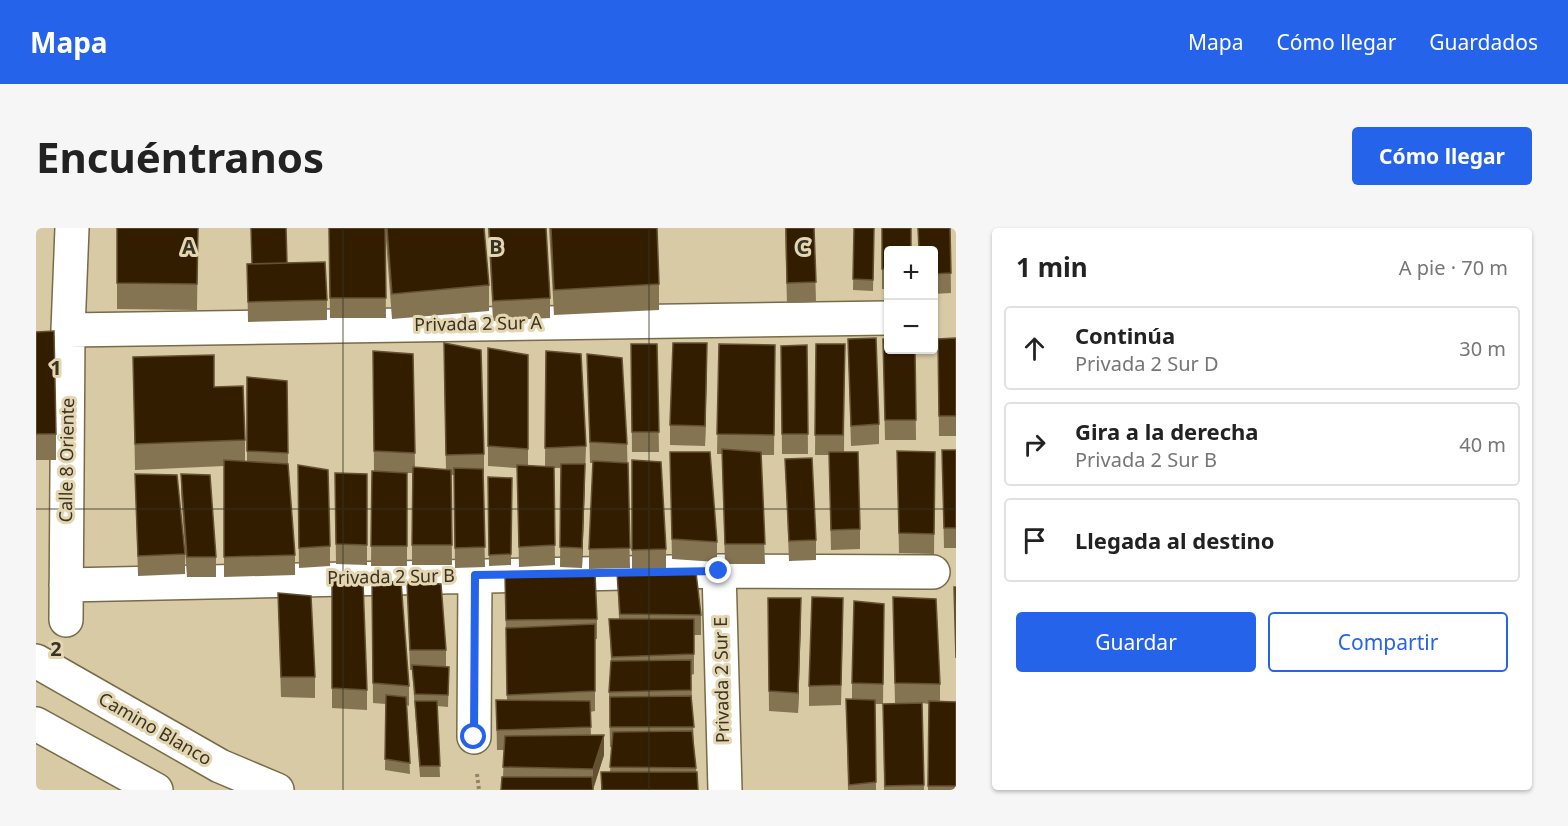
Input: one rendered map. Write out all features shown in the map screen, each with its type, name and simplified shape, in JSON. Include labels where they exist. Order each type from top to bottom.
[{"type":"street","name":"Calle 8 Oriente","points":[[66,620],[72,228]]},
{"type":"street","name":"Privada 2 Sur A","points":[[69,330],[884,318]]},
{"type":"street","name":"Privada 2 Sur B","points":[[66,585],[719,571],[933,572]]},
{"type":"street","name":"Privada 2 Sur E","points":[[719,571],[725,790]]},
{"type":"street","points":[[474,737],[475,575]]},
{"type":"street","name":"Camino Blanco","points":[[36,661],[220,766],[277,790]]},
{"type":"street","points":[[36,724],[156,790]]},
{"type":"building","points":[[117,228],[198,228],[197,284],[117,283]]},
{"type":"building","points":[[251,228],[286,228],[287,263],[252,264]]},
{"type":"building","points":[[329,228],[385,228],[386,298],[330,298]]},
{"type":"building","points":[[387,228],[484,228],[489,285],[392,294]]},
{"type":"building","points":[[489,228],[546,228],[550,298],[493,301]]},
{"type":"building","points":[[551,228],[657,228],[659,284],[554,290]]},
{"type":"building","points":[[786,228],[814,228],[816,282],[787,283]]},
{"type":"building","points":[[854,228],[874,228],[873,280],[853,279]]},
{"type":"building","points":[[882,228],[911,228],[911,246],[884,246],[884,269],[882,269]]},
{"type":"building","points":[[918,228],[950,228],[951,273],[938,274],[938,246],[919,246]]},
{"type":"building","points":[[325,262],[327,300],[248,302],[247,264]]},
{"type":"building","points":[[54,331],[56,434],[36,434],[36,332]]},
{"type":"building","points":[[876,338],[879,424],[851,426],[848,339]]},
{"type":"building","points":[[956,338],[956,416],[939,416],[938,339]]},
{"type":"building","points":[[883,339],[884,354],[915,354],[916,420],[885,420]]},
{"type":"building","points":[[444,343],[481,350],[484,454],[446,455]]},
{"type":"building","points":[[673,343],[707,343],[705,426],[670,425]]},
{"type":"building","points":[[631,344],[657,344],[659,432],[632,432]]},
{"type":"building","points":[[719,344],[775,345],[774,435],[717,434]]},
{"type":"building","points":[[816,344],[845,344],[843,435],[815,435]]},
{"type":"building","points":[[807,345],[808,434],[782,434],[781,346]]},
{"type":"building","points":[[488,348],[528,355],[528,449],[488,446]]},
{"type":"building","points":[[373,351],[413,354],[415,453],[374,451]]},
{"type":"building","points":[[546,351],[581,354],[586,446],[545,448]]},
{"type":"building","points":[[587,354],[622,358],[627,444],[590,442]]},
{"type":"building","points":[[214,355],[214,387],[243,386],[245,440],[135,444],[133,357]]},
{"type":"building","points":[[247,377],[287,381],[288,453],[247,451]]},
{"type":"building","points":[[722,449],[761,452],[765,544],[725,544]]},
{"type":"building","points":[[942,450],[956,450],[956,528],[944,528]]},
{"type":"building","points":[[897,451],[935,452],[934,534],[899,533]]},
{"type":"building","points":[[670,452],[710,452],[717,542],[672,539]]},
{"type":"building","points":[[829,452],[858,452],[860,529],[831,530]]},
{"type":"building","points":[[812,458],[816,540],[789,541],[785,459]]},
{"type":"building","points":[[224,460],[288,464],[295,555],[224,557]]},
{"type":"building","points":[[632,460],[661,462],[666,549],[632,550]]},
{"type":"building","points":[[593,461],[628,463],[630,548],[589,549]]},
{"type":"building","points":[[561,464],[585,464],[582,548],[560,547]]},
{"type":"building","points":[[298,465],[328,470],[330,546],[299,548]]},
{"type":"building","points":[[517,465],[554,467],[555,545],[519,547]]},
{"type":"building","points":[[413,467],[451,470],[452,545],[412,545]]},
{"type":"building","points":[[454,468],[483,469],[485,547],[455,548]]},
{"type":"building","points":[[372,471],[407,473],[407,546],[371,546]]},
{"type":"building","points":[[335,473],[367,474],[367,545],[336,544]]},
{"type":"building","points":[[135,474],[177,475],[185,554],[138,556]]},
{"type":"building","points":[[181,474],[210,475],[216,557],[187,557]]},
{"type":"building","points":[[488,477],[512,478],[511,554],[489,555]]},
{"type":"building","points":[[617,573],[696,573],[701,615],[620,614]]},
{"type":"building","points":[[595,574],[597,619],[506,620],[505,575]]},
{"type":"building","points":[[332,578],[363,582],[367,690],[332,688]]},
{"type":"building","points":[[372,581],[401,582],[409,686],[373,683]]},
{"type":"building","points":[[407,582],[441,584],[446,650],[410,650]]},
{"type":"building","points":[[954,587],[956,587],[956,658]]},
{"type":"building","points":[[278,593],[311,596],[315,677],[281,677]]},
{"type":"building","points":[[812,597],[843,598],[841,685],[809,686]]},
{"type":"building","points":[[893,597],[936,599],[940,684],[895,683]]},
{"type":"building","points":[[768,598],[801,598],[798,693],[769,691]]},
{"type":"building","points":[[854,601],[884,604],[883,684],[852,683]]},
{"type":"building","points":[[609,619],[694,619],[694,654],[612,657]]},
{"type":"building","points":[[595,624],[595,691],[507,695],[506,628]]},
{"type":"building","points":[[691,660],[691,690],[609,692],[611,661]]},
{"type":"building","points":[[412,665],[449,667],[448,695],[415,694]]},
{"type":"building","points":[[386,695],[406,697],[410,763],[385,759]]},
{"type":"building","points":[[691,696],[694,727],[610,727],[610,697]]},
{"type":"building","points":[[846,699],[875,700],[876,782],[849,785]]},
{"type":"building","points":[[496,700],[590,701],[591,727],[497,730]]},
{"type":"building","points":[[415,701],[437,701],[440,766],[420,766]]},
{"type":"building","points":[[929,701],[956,702],[956,786],[928,786]]},
{"type":"building","points":[[922,703],[924,785],[885,786],[883,704]]},
{"type":"building","points":[[692,731],[696,768],[610,767],[613,732]]},
{"type":"building","points":[[604,735],[593,769],[503,767],[505,736]]},
{"type":"building","points":[[601,772],[697,772],[698,790],[602,790]]},
{"type":"building","points":[[502,777],[592,777],[593,790],[501,790]]},
{"type":"route","points":[[474,737],[475,575],[719,571]]}]
